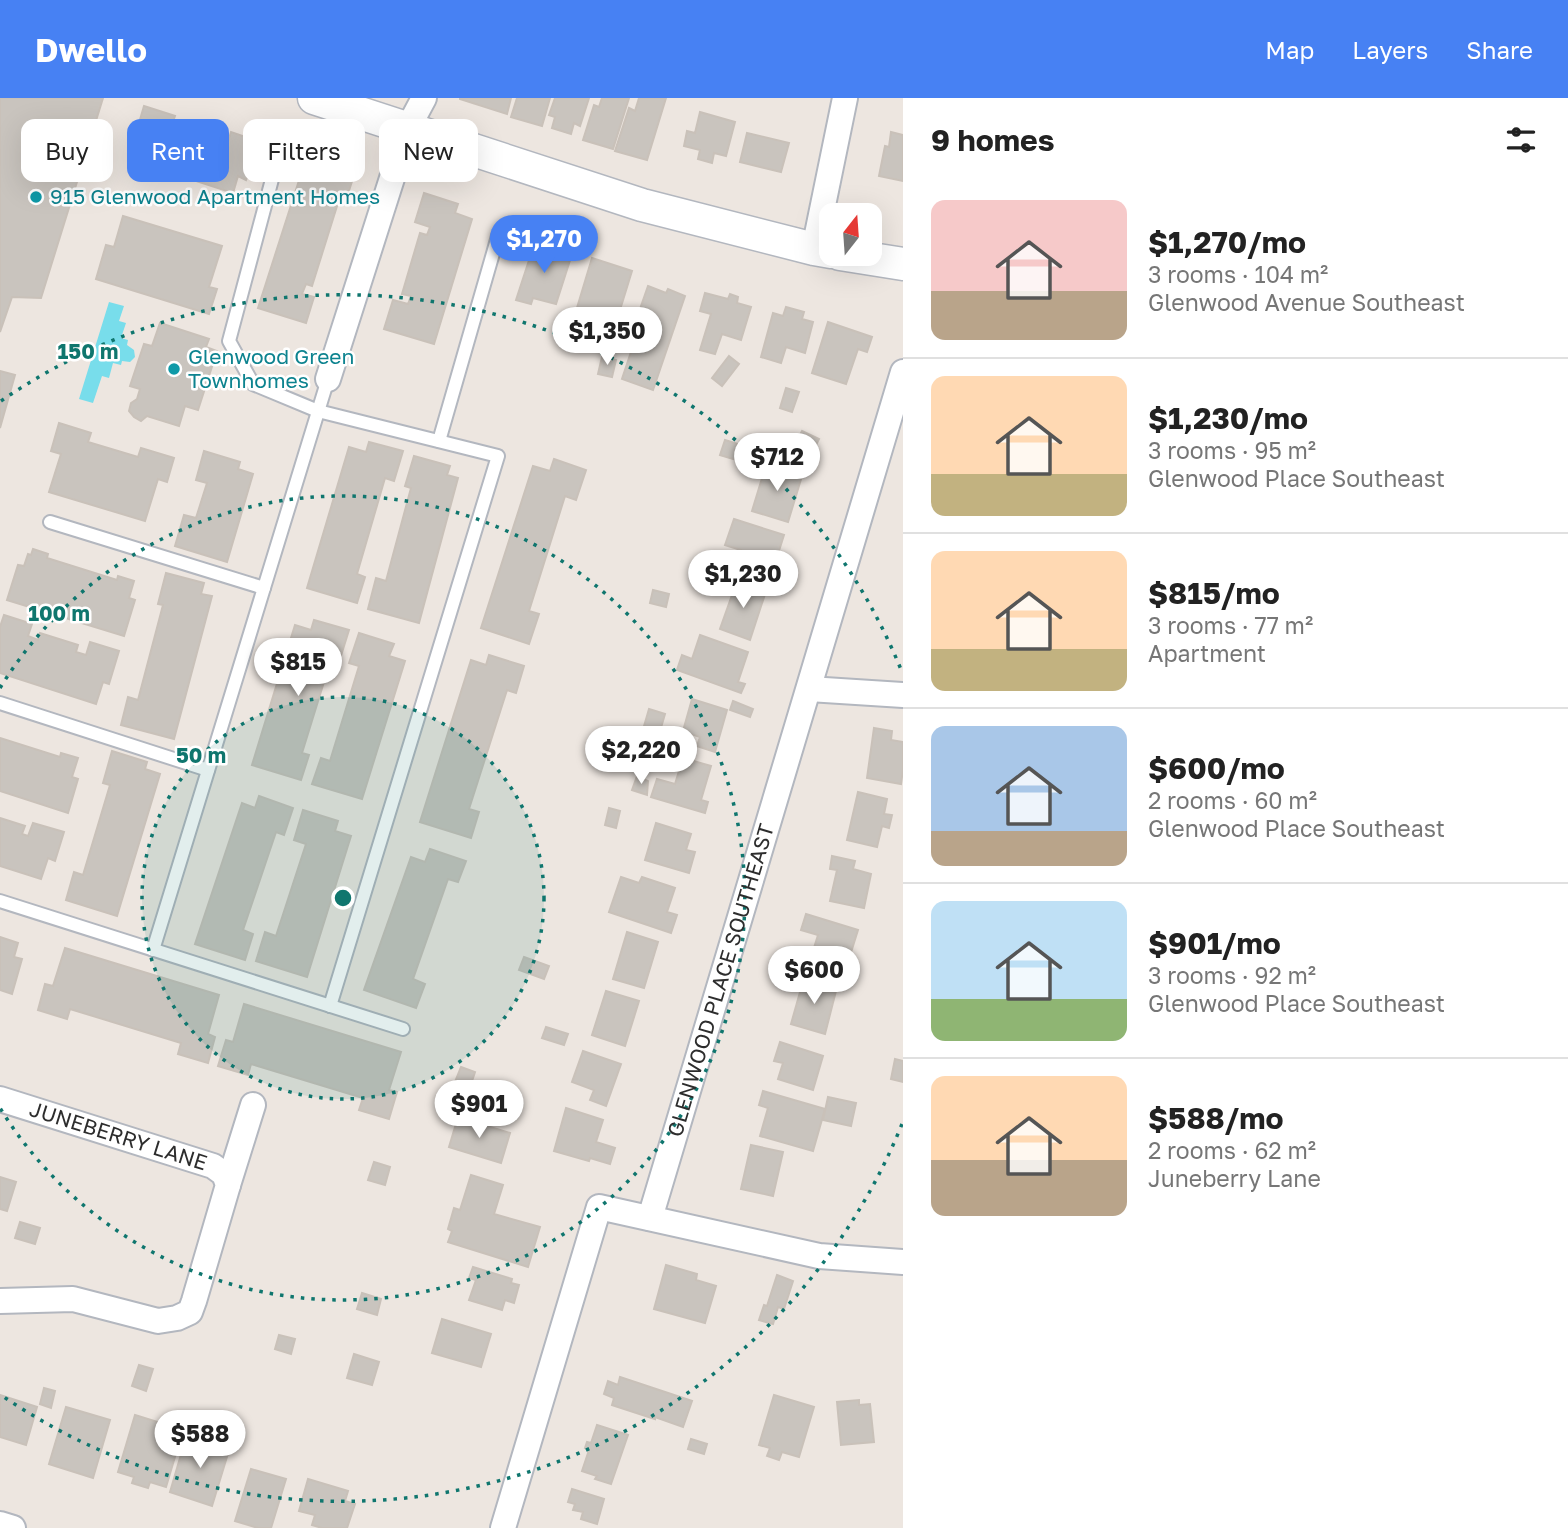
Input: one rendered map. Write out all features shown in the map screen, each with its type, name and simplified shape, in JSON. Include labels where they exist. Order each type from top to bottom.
[{"type":"street","points":[[314,98],[380,119]]},
{"type":"street","points":[[413,119],[424,98]]},
{"type":"street","points":[[833,203],[845,98]]},
{"type":"street","points":[[478,151],[642,205],[819,250]]},
{"type":"street","points":[[328,379],[391,182]]},
{"type":"street","points":[[882,261],[903,264]]},
{"type":"street","name":"GLENWOOD PLACE SOUTHEAST","points":[[650,1218],[903,372]]},
{"type":"street","points":[[809,689],[903,695]]},
{"type":"street","name":"JUNEBERRY LANE","points":[[0,1099],[213,1166],[224,1174],[229,1185]]},
{"type":"street","name":"JUNEBERRY LANE","points":[[0,1301],[73,1299],[158,1321],[177,1318],[190,1312],[253,1105]]},
{"type":"street","points":[[503,1528],[599,1207],[819,1256],[903,1262]]},
{"type":"street","points":[[0,1524],[13,1528]]},
{"type":"lane","points":[[271,182],[229,341],[253,384],[318,411],[498,456],[330,1006]]},
{"type":"lane","points":[[439,441],[498,236]]},
{"type":"lane","points":[[153,950],[328,379]]},
{"type":"lane","points":[[50,522],[264,588]]},
{"type":"lane","points":[[0,703],[208,770]]},
{"type":"lane","points":[[0,901],[403,1029]]},
{"type":"water","points":[[109,302],[124,306],[119,321],[126,323],[121,338],[128,340],[127,345],[134,350],[135,357],[130,362],[122,361],[121,365],[113,363],[109,378],[102,376],[93,403],[79,399]]},
{"type":"building","name":"915 Glenwood Apartment Homes","points":[[0,98],[103,98],[96,119],[21,119],[21,182],[77,182],[41,298],[12,297],[0,332]]},
{"type":"building","points":[[460,98],[511,98],[507,114]]},
{"type":"building","points":[[517,98],[550,98],[542,126],[511,117]]},
{"type":"building","points":[[555,98],[589,98],[580,126],[574,123],[571,134],[552,128],[555,117],[549,115]]},
{"type":"building","points":[[602,98],[629,98],[613,149],[583,140],[594,105],[599,107]]},
{"type":"building","points":[[639,98],[666,98],[647,160],[615,151],[629,108],[635,111]]},
{"type":"building","points":[[144,106],[175,116],[174,119],[140,119]]},
{"type":"building","points":[[700,112],[735,122],[726,156],[714,153],[712,163],[698,159],[700,150],[684,146],[687,131],[695,133]]},
{"type":"building","points":[[231,132],[243,136],[243,178],[238,176],[233,193],[199,182],[229,182]]},
{"type":"building","points":[[891,132],[903,135],[903,181],[879,176],[885,146],[889,147]]},
{"type":"building","points":[[747,133],[789,143],[781,172],[740,162]]},
{"type":"building","points":[[299,182],[352,182],[346,200],[333,196],[330,203],[337,206],[312,286],[306,284],[302,294],[314,297],[306,323],[258,308]]},
{"type":"building","points":[[424,193],[458,204],[455,213],[472,219],[434,344],[384,329],[393,300],[408,304],[411,296],[402,294],[420,233],[427,235],[430,227],[415,222]]},
{"type":"building","points":[[123,216],[222,246],[209,287],[217,289],[209,314],[96,279],[106,245],[114,247]]},
{"type":"building","points":[[535,242],[572,254],[556,304],[533,298],[531,304],[516,300]]},
{"type":"building","points":[[592,258],[632,271],[615,326],[597,321],[592,337],[570,331]]},
{"type":"building","points":[[648,286],[666,293],[668,289],[685,296],[653,390],[622,379],[638,331],[650,336],[656,318],[639,312]]},
{"type":"building","points":[[705,293],[728,299],[730,294],[738,297],[737,303],[751,307],[741,340],[722,334],[715,354],[700,350],[711,314],[700,311]]},
{"type":"building","points":[[786,307],[804,312],[802,319],[813,322],[805,353],[786,347],[781,363],[761,357],[773,313],[783,316]]},
{"type":"building","points":[[828,322],[872,337],[867,352],[858,349],[846,384],[812,373]]},
{"type":"building","name":"Glenwood Green Townhomes","points":[[160,323],[209,339],[206,347],[217,351],[198,410],[185,406],[179,426],[147,416],[141,421],[129,411],[140,389],[130,386],[144,344],[152,346]]},
{"type":"building","points":[[729,356],[739,364],[722,386],[712,378]]},
{"type":"building","points":[[602,357],[616,360],[612,377],[598,374]]},
{"type":"building","points":[[0,371],[15,375],[0,428]]},
{"type":"building","points":[[786,388],[799,392],[792,412],[780,408]]},
{"type":"building","points":[[59,423],[91,433],[88,442],[138,457],[141,448],[174,458],[167,482],[158,479],[145,521],[49,492],[61,454],[51,451]]},
{"type":"building","points":[[802,431],[819,439],[814,449],[797,441]]},
{"type":"building","points":[[725,440],[754,449],[750,464],[720,455]]},
{"type":"building","points":[[369,442],[403,451],[394,481],[385,478],[357,574],[365,577],[357,603],[307,588],[349,447],[366,452]]},
{"type":"building","points":[[204,451],[240,462],[238,469],[253,474],[227,562],[175,546],[184,515],[196,518],[207,483],[196,480]]},
{"type":"building","points":[[414,456],[450,466],[447,475],[458,478],[419,623],[368,609],[376,578],[386,581],[411,488],[405,486]]},
{"type":"building","points":[[554,459],[586,470],[576,500],[565,496],[529,611],[539,614],[529,644],[481,628],[533,466],[550,471]]},
{"type":"building","points":[[766,465],[802,476],[788,522],[752,511]]},
{"type":"building","points":[[734,519],[784,535],[772,573],[737,562],[741,550],[725,545]]},
{"type":"building","points":[[33,549],[48,554],[47,558],[117,580],[118,576],[134,581],[129,598],[135,600],[124,636],[7,600],[18,565],[24,566]]},
{"type":"building","points":[[166,573],[204,583],[201,594],[212,596],[174,739],[121,725],[128,697],[138,700],[163,605],[158,604]]},
{"type":"building","points":[[737,581],[766,591],[750,640],[720,629]]},
{"type":"building","points":[[653,590],[669,594],[666,607],[650,603]]},
{"type":"building","points":[[4,615],[32,624],[28,636],[38,640],[40,633],[78,645],[76,652],[86,655],[90,642],[119,651],[109,684],[103,682],[96,704],[0,673],[0,627]]},
{"type":"building","points":[[314,620],[349,630],[340,659],[332,656],[302,753],[309,755],[301,780],[252,765],[295,625],[311,630]]},
{"type":"building","points":[[359,633],[394,644],[389,656],[405,661],[362,799],[312,784],[321,758],[330,761],[359,666],[349,663]]},
{"type":"building","points":[[700,635],[748,652],[738,682],[745,684],[741,693],[677,670],[682,655],[692,659]]},
{"type":"building","points":[[489,655],[524,666],[516,693],[507,690],[469,809],[479,812],[471,838],[420,822],[471,660],[486,665]]},
{"type":"building","points":[[692,699],[727,710],[715,752],[697,746],[700,737],[683,731]]},
{"type":"building","points":[[733,701],[753,709],[750,717],[730,710]]},
{"type":"building","points":[[649,709],[665,714],[658,738],[642,733]]},
{"type":"building","points":[[874,728],[892,731],[891,740],[903,742],[901,784],[867,778]]},
{"type":"building","points":[[0,738],[60,757],[61,753],[78,758],[72,777],[78,779],[68,813],[0,791]]},
{"type":"building","points":[[112,751],[147,762],[145,769],[160,774],[117,916],[66,900],[74,872],[83,875],[110,785],[103,783]]},
{"type":"building","points":[[683,758],[711,766],[701,800],[708,802],[705,813],[651,797],[657,779],[675,784]]},
{"type":"building","points":[[637,776],[648,781],[647,795],[632,790]]},
{"type":"building","points":[[858,792],[887,799],[884,814],[892,815],[889,828],[882,826],[877,847],[847,840]]},
{"type":"building","points":[[259,796],[293,808],[284,835],[276,832],[243,930],[253,934],[245,960],[195,944],[242,803],[255,808]]},
{"type":"building","points":[[609,808],[620,811],[616,828],[605,825]]},
{"type":"building","points":[[303,810],[338,821],[335,831],[351,836],[307,977],[256,961],[265,932],[276,936],[306,844],[294,840]]},
{"type":"building","points":[[0,818],[25,826],[22,834],[28,836],[33,823],[64,832],[55,861],[48,858],[41,879],[0,866]]},
{"type":"building","points":[[656,823],[691,834],[686,850],[695,852],[689,873],[645,860]]},
{"type":"building","points":[[430,849],[466,861],[458,882],[448,879],[413,979],[425,984],[416,1008],[364,990],[411,857],[425,862]]},
{"type":"building","points":[[832,856],[855,861],[853,869],[871,874],[864,908],[830,901],[837,870],[830,869]]},
{"type":"building","points":[[621,877],[639,883],[642,877],[675,888],[667,912],[677,915],[671,933],[609,912]]},
{"type":"building","points":[[806,914],[858,930],[848,962],[813,951],[818,935],[801,930]]},
{"type":"building","points":[[627,932],[658,942],[644,988],[613,979]]},
{"type":"building","points":[[0,937],[18,943],[14,957],[22,959],[12,994],[0,990]]},
{"type":"building","points":[[65,948],[219,995],[208,1034],[215,1037],[208,1063],[178,1054],[181,1043],[70,1009],[67,1019],[38,1010],[45,984],[53,986]]},
{"type":"building","points":[[524,957],[549,966],[544,979],[519,970]]},
{"type":"building","points":[[804,978],[837,987],[825,1034],[791,1024]]},
{"type":"building","points":[[606,991],[639,1001],[625,1046],[592,1035]]},
{"type":"building","points":[[244,1004],[401,1052],[389,1090],[397,1092],[389,1119],[359,1110],[363,1098],[251,1064],[248,1075],[218,1066],[226,1040],[233,1042]]},
{"type":"building","points":[[546,1027],[568,1034],[564,1045],[542,1038]]},
{"type":"building","points":[[780,1042],[823,1056],[813,1090],[778,1079],[783,1063],[774,1061]]},
{"type":"building","points":[[583,1051],[621,1064],[606,1106],[590,1100],[594,1090],[572,1082]]},
{"type":"building","points":[[895,1059],[903,1061],[903,1082],[891,1079]]},
{"type":"building","points":[[461,1067],[475,1072],[470,1087],[455,1082]]},
{"type":"building","points":[[763,1091],[825,1109],[813,1151],[760,1136],[768,1108],[759,1105]]},
{"type":"building","points":[[828,1097],[856,1103],[851,1126],[823,1120]]},
{"type":"building","points":[[566,1108],[603,1120],[596,1142],[615,1148],[610,1164],[554,1151]]},
{"type":"building","points":[[458,1117],[510,1133],[501,1163],[449,1147]]},
{"type":"building","points":[[751,1145],[783,1152],[773,1196],[741,1189]]},
{"type":"building","points":[[374,1162],[390,1167],[385,1185],[368,1180]]},
{"type":"building","points":[[471,1175],[503,1185],[494,1214],[540,1227],[528,1267],[448,1242],[452,1231],[448,1229],[454,1208],[460,1210]]},
{"type":"building","points":[[0,1177],[16,1182],[7,1211],[0,1209]]},
{"type":"building","points":[[20,1222],[40,1228],[35,1244],[15,1238]]},
{"type":"building","points":[[666,1265],[697,1274],[696,1280],[716,1286],[705,1323],[654,1309]]},
{"type":"building","points":[[473,1267],[512,1279],[511,1283],[519,1285],[514,1303],[505,1300],[502,1310],[469,1300],[476,1280],[469,1278]]},
{"type":"building","points":[[777,1275],[793,1281],[784,1309],[778,1307],[773,1324],[759,1320],[764,1305],[767,1306]]},
{"type":"building","points":[[362,1293],[381,1299],[377,1315],[357,1309]]},
{"type":"building","points":[[442,1319],[491,1334],[481,1367],[432,1353]]},
{"type":"building","points":[[279,1335],[295,1339],[291,1354],[275,1349]]},
{"type":"building","points":[[354,1354],[379,1362],[372,1385],[347,1378]]},
{"type":"building","points":[[139,1365],[153,1369],[146,1391],[132,1386]]},
{"type":"building","points":[[620,1377],[692,1401],[683,1427],[612,1405],[614,1398],[604,1394],[608,1381],[618,1385]]},
{"type":"building","points":[[44,1388],[55,1391],[51,1408],[40,1404]]},
{"type":"building","points":[[0,1395],[37,1407],[26,1445],[0,1437]]},
{"type":"building","points":[[774,1395],[814,1407],[799,1457],[782,1452],[779,1460],[767,1456],[770,1448],[759,1445]]},
{"type":"building","points":[[859,1400],[859,1405],[870,1404],[874,1442],[841,1445],[837,1402]]},
{"type":"building","points":[[66,1407],[110,1420],[93,1478],[49,1464]]},
{"type":"building","points":[[135,1415],[183,1430],[166,1487],[150,1482],[148,1488],[132,1483],[134,1477],[118,1472]]},
{"type":"building","points":[[597,1425],[628,1435],[611,1484],[582,1471],[589,1450],[585,1448],[587,1442],[591,1443]]},
{"type":"building","points":[[187,1434],[230,1447],[212,1506],[170,1492]]},
{"type":"building","points":[[691,1439],[707,1444],[704,1454],[688,1449]]},
{"type":"building","points":[[251,1469],[286,1479],[271,1528],[258,1528],[235,1521]]},
{"type":"building","points":[[308,1479],[348,1491],[345,1501],[355,1504],[347,1528],[322,1528],[312,1525],[315,1515],[299,1511]]},
{"type":"building","points":[[572,1489],[604,1499],[597,1524],[581,1519],[583,1512],[573,1510],[575,1504],[568,1502]]},
{"type":"place","name":"915 Glenwood Apartment Homes","points":[[36,197]]},
{"type":"place","name":"Glenwood Green Townhomes","points":[[174,369]]}]
